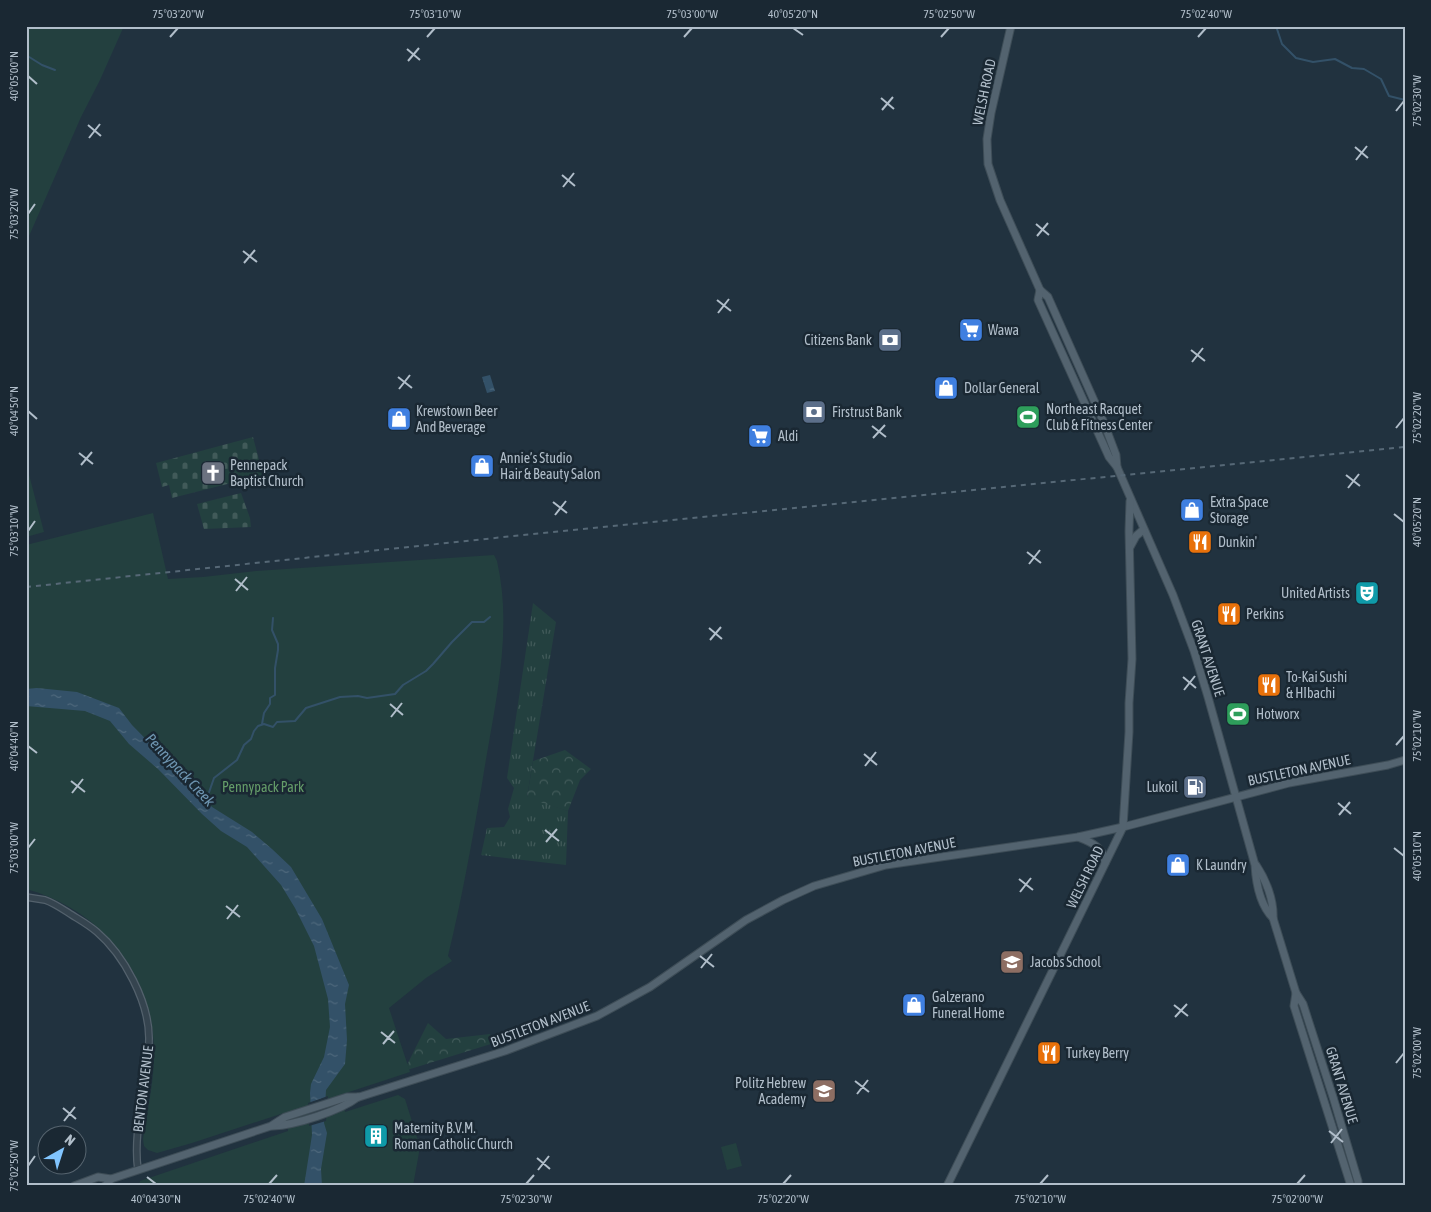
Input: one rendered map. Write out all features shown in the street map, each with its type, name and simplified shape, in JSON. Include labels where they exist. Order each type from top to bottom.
[{"type":"main road","name":"WELSH ROAD","points":[[988,164],[987,139],[991,113],[1011,26]]},
{"type":"main road","name":"GRANT AVENUE","points":[[988,164],[1000,200],[1040,290],[1038,300],[1109,457],[1117,467],[1143,530],[1171,590],[1194,651],[1255,865],[1256,878],[1265,910],[1273,918],[1296,993],[1303,1004],[1358,1180],[1358,1186]]},
{"type":"main road","name":"WELSH ROAD","points":[[947,1186],[1122,827],[1132,659],[1129,550],[1130,499]]},
{"type":"main road","points":[[1129,550],[1136,536],[1143,530]]},
{"type":"main road","name":"BUSTLETON AVENUE","points":[[74,1186],[98,1177],[111,1179],[271,1126],[285,1125],[347,1105],[359,1097],[505,1051],[597,1016],[650,987],[746,920],[814,886],[886,865],[1078,837],[1290,783],[1388,765],[1405,760]]},
{"type":"main road","points":[[1078,837],[1100,848],[1105,860],[1104,866]]},
{"type":"main road","name":"GRANT AVENUE","points":[[1296,993],[1294,1006],[1351,1186]]},
{"type":"main road","name":"BUSTLETON AVENUE","points":[[271,1126],[285,1117],[347,1096],[359,1097]]},
{"type":"main road","points":[[1339,1150],[1348,1148]]},
{"type":"main road","points":[[105,1186],[111,1179]]},
{"type":"street","name":"BENTON AVENUE","points":[[26,897],[46,901],[97,932],[109,944],[131,977],[141,999],[150,1036],[136,1153],[138,1170]]},
{"type":"green space","points":[[26,26],[124,26],[81,117],[26,243]]},
{"type":"green space","points":[[253,437],[263,475],[172,498],[169,485],[162,487],[156,463]]},
{"type":"green space","points":[[26,463],[44,532],[26,537]]},
{"type":"green space","points":[[241,493],[250,518],[251,527],[204,529],[197,504]]},
{"type":"green space","name":"Pennypack Park","points":[[153,513],[168,579],[256,571],[494,555],[497,561],[502,589],[503,617],[500,673],[471,848],[448,956],[452,961],[426,978],[389,1008],[410,1072],[343,1094],[345,1112],[398,1095],[405,1099],[420,1147],[413,1186],[139,1186],[140,1181],[288,1131],[287,1112],[157,1153],[148,1150],[144,1146],[143,1139],[152,1083],[154,1049],[151,1021],[144,994],[132,970],[117,948],[98,928],[77,912],[53,898],[26,889],[26,545]]},
{"type":"green space","points":[[533,603],[556,622],[527,797],[568,811],[566,865],[481,855],[487,828],[504,827],[510,817],[508,809],[514,788],[507,778]]},
{"type":"green space","points":[[565,750],[591,769],[580,780],[568,811],[527,798],[533,761]]},
{"type":"green space","points":[[428,1023],[446,1039],[490,1034],[494,1043],[404,1071]]},
{"type":"green space","points":[[736,1143],[742,1166],[727,1170],[721,1147]]},
{"type":"water","points":[[490,375],[495,391],[487,393],[482,377]]},
{"type":"water","points":[[37,688],[77,692],[119,708],[132,725],[212,807],[252,832],[291,867],[322,919],[349,985],[345,1004],[347,1040],[345,1064],[326,1090],[324,1123],[327,1133],[321,1169],[322,1186],[304,1186],[312,1135],[311,1084],[324,1057],[330,1027],[328,999],[314,946],[295,908],[281,885],[247,847],[221,831],[202,814],[158,769],[129,744],[110,721],[85,711],[26,706],[26,689]]},
{"type":"pier","points":[[328,1096],[326,1121],[309,1126],[308,1103]]},
{"type":"waterway","points":[[1276,26],[1282,44],[1296,58],[1313,62],[1335,59],[1352,68],[1364,69],[1381,79],[1389,96],[1405,100]]},
{"type":"waterway","points":[[26,55],[42,65],[55,70]]},
{"type":"waterway","name":"Pennypack Creek","points":[[206,801],[214,778],[237,760],[244,745],[251,739],[258,726],[264,724],[273,727],[277,722],[295,721],[306,708],[340,697],[358,696],[367,698],[395,694],[403,685],[426,671],[472,622],[484,622],[490,617]]},
{"type":"waterway","points":[[262,724],[264,713],[270,704],[270,698],[275,695],[275,668],[278,644],[272,630],[273,618]]},
{"type":"railway","points":[[26,587],[533,534],[1405,447]]},
{"type":"place","name":"Wawa","points":[[971,330]]},
{"type":"place","name":"Citizens Bank","points":[[890,340]]},
{"type":"place","name":"Dollar General","points":[[946,388]]},
{"type":"place","name":"Firstrust Bank","points":[[814,412]]},
{"type":"place","name":"Northeast Racquet Club & Fitness Center","points":[[1028,417]]},
{"type":"place","name":"Krewstown Beer And Beverage","points":[[399,419]]},
{"type":"place","name":"Aldi","points":[[760,436]]},
{"type":"place","name":"Annie’s Studio Hair & Beauty Salon","points":[[482,466]]},
{"type":"place","name":"Pennepack Baptist Church","points":[[213,473]]},
{"type":"place","name":"Extra Space Storage","points":[[1192,510]]},
{"type":"place","name":"Dunkin'","points":[[1200,542]]},
{"type":"place","name":"United Artists","points":[[1367,593]]},
{"type":"place","name":"Perkins","points":[[1229,614]]},
{"type":"place","name":"To-Kai Sushi & HIbachi","points":[[1269,685]]},
{"type":"place","name":"Hotworx","points":[[1238,714]]},
{"type":"place","name":"Lukoil","points":[[1195,787]]},
{"type":"place","name":"K Laundry","points":[[1178,865]]},
{"type":"place","name":"Jacobs School","points":[[1012,962]]},
{"type":"place","name":"Galzerano Funeral Home","points":[[914,1005]]},
{"type":"place","name":"Turkey Berry","points":[[1049,1053]]},
{"type":"place","name":"Politz Hebrew Academy","points":[[824,1091]]},
{"type":"place","name":"Maternity B.V.M. Roman Catholic Church","points":[[376,1136]]}]
